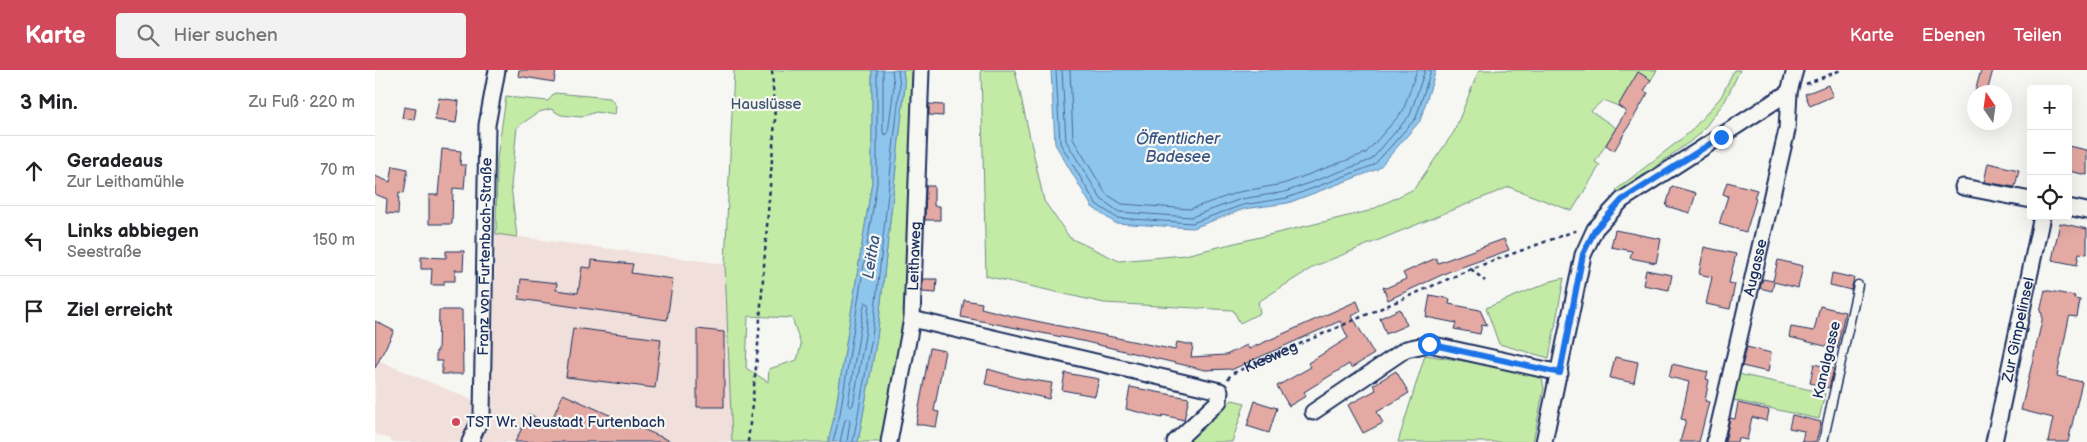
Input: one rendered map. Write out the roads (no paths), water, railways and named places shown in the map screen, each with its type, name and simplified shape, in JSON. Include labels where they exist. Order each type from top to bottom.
[{"type":"street","name":"Franz von Furtenbach-Straße","points":[[470,442],[482,415],[487,126],[497,70]]},
{"type":"street","name":"Leithaweg","points":[[889,442],[912,318],[921,70]]},
{"type":"street","name":"Augasse","points":[[1715,442],[1787,130],[1789,92],[1795,70]]},
{"type":"street","points":[[1544,442],[1560,373],[1583,254],[1595,230],[1622,200],[1789,92]]},
{"type":"street","points":[[1963,187],[2027,199]]},
{"type":"street","points":[[2072,209],[2087,212]]},
{"type":"street","name":"Zur Gimpelinsel","points":[[1994,442],[2041,220]]},
{"type":"street","points":[[912,318],[1220,391],[1219,401],[1175,442]]},
{"type":"street","points":[[1313,412],[1406,349],[1429,344],[1560,373]]},
{"type":"lane","name":"Kanalgasse","points":[[1823,442],[1858,285]]},
{"type":"water","name":"Leitha","points":[[872,70],[903,70],[905,86],[877,338],[858,442],[828,442],[835,413],[872,182]]},
{"type":"water","name":"Öffentlicher Badesee","points":[[1051,70],[1436,70],[1420,121],[1378,169],[1288,203],[1244,209],[1193,228],[1115,223],[1092,207],[1055,144]]},
{"type":"place","name":"TST Wr. Neustadt Furtenbach","points":[[456,422]]},
{"type":"park label","name":"Hauslüsse","points":[[766,104]]}]
